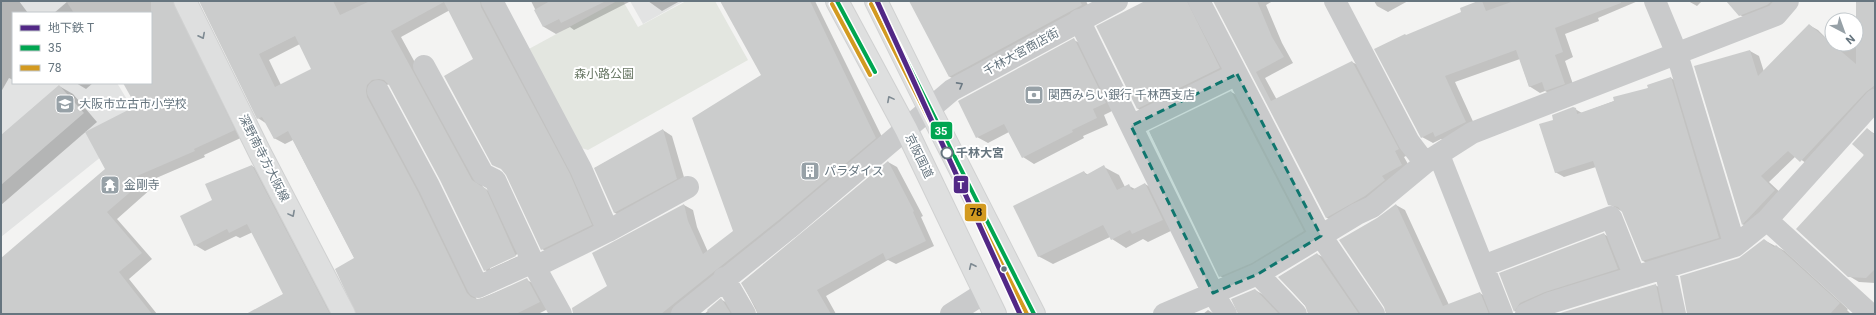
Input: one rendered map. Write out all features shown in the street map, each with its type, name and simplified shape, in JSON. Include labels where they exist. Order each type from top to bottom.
[{"type":"main road","name":"深野南寺方大阪線","points":[[185,1],[260,153],[344,314]]},
{"type":"main road","name":"京阪国道","points":[[838,1],[906,130],[995,314]]},
{"type":"main road","points":[[876,1],[1034,314]]},
{"type":"street","points":[[492,1],[581,169],[608,231]]},
{"type":"street","name":"千林大宮商店街","points":[[682,314],[724,278],[838,196],[906,130],[952,90],[1079,20],[1117,1]]},
{"type":"street","points":[[1200,1],[1320,236],[1374,314]]},
{"type":"street","points":[[1335,1],[1409,142],[1432,159],[1483,266],[1502,314]]},
{"type":"street","points":[[1655,1],[1677,54],[1735,246]]},
{"type":"street","points":[[1164,314],[1258,274],[1357,214],[1372,207],[1432,159],[1472,133],[1776,14],[1788,1]]},
{"type":"street","points":[[1079,20],[1213,293],[1226,314]]},
{"type":"street","points":[[424,66],[483,174],[495,180],[534,264],[561,314]]},
{"type":"street","points":[[1131,126],[1237,74]]},
{"type":"street","points":[[378,91],[429,186],[478,287],[608,231],[688,187]]},
{"type":"street","points":[[1526,314],[1550,303],[1735,246],[1767,220],[1875,100]]},
{"type":"street","points":[[1483,266],[1611,217],[1635,277]]},
{"type":"street","points":[[1767,220],[1866,307]]},
{"type":"street","points":[[1665,268],[1675,314]]},
{"type":"street","points":[[1258,274],[1296,314]]},
{"type":"street","points":[[724,278],[745,314]]},
{"type":"street","points":[[951,314],[984,293]]},
{"type":"highlighted area","points":[[1237,74],[1321,236],[1258,274],[1213,293],[1131,126]]},
{"type":"shaded area","name":"大阪市立古市小学校","points":[[1,1],[66,1],[73,12],[12,12],[12,84],[118,84],[142,124],[1,237]]},
{"type":"shaded area","points":[[630,1],[684,1],[643,24]]},
{"type":"green space","name":"森小路公園","points":[[617,1],[623,1],[638,27],[686,1],[715,1],[748,60],[588,150],[575,146],[527,50]]},
{"type":"building","points":[[151,1],[173,1],[235,130],[194,149],[195,151],[137,176],[142,182],[107,212],[142,253],[119,272],[152,314],[1,314],[1,258],[105,169],[85,132],[136,106],[124,84],[152,84]]},
{"type":"building","points":[[199,1],[333,1],[340,15],[370,1],[480,1],[481,7],[570,174],[592,225],[541,250],[506,175],[501,169],[492,165],[444,76],[473,59],[444,2],[391,31],[472,180],[486,189],[516,256],[484,271],[440,180],[389,85],[384,80],[372,80],[367,85],[367,97],[418,192],[467,293],[471,297],[477,299],[483,298],[527,278],[540,302],[516,314],[356,314],[335,269],[354,258],[288,131],[274,139],[262,117],[257,119]],"holes":[[[295,36],[311,69],[275,87],[259,54]]]},
{"type":"building","points":[[550,1],[606,1],[561,23],[559,19],[543,27],[534,10]]},
{"type":"building","points":[[720,1],[810,1],[876,138],[780,219],[661,314],[573,314],[572,308],[607,286],[592,253],[684,204],[688,221],[703,254],[733,231],[692,118],[761,75]]},
{"type":"building","points":[[909,1],[1080,1],[1082,5],[949,77]]},
{"type":"building","points":[[1145,1],[1187,1],[1220,68],[1137,109],[1096,26]]},
{"type":"building","points":[[1213,1],[1257,1],[1272,37],[1284,57],[1256,72],[1271,101],[1352,61],[1399,149],[1395,151],[1402,165],[1382,176],[1385,180],[1365,196],[1326,218]]},
{"type":"building","points":[[1478,1],[1482,1],[1486,11],[1514,1],[1621,1],[1621,3],[1555,28],[1563,52],[1555,55],[1565,84],[1545,91],[1542,82],[1529,87],[1516,50],[1445,76],[1466,122],[1435,137],[1433,132],[1421,138],[1374,49],[1405,34],[1406,35],[1461,12],[1460,8]]},
{"type":"building","points":[[1726,1],[1772,1],[1767,5],[1739,16]]},
{"type":"building","points":[[1856,1],[1875,1],[1875,85],[1866,92],[1800,162],[1788,151],[1761,176],[1775,190],[1742,225],[1694,66],[1750,50],[1758,76],[1809,24],[1824,37],[1824,52],[1842,52],[1856,64],[1856,52],[1864,52],[1864,12],[1856,12]]},
{"type":"building","points":[[1074,38],[1106,103],[1093,109],[1097,118],[1022,158],[1004,124],[976,138],[958,101]]},
{"type":"building","points":[[1671,77],[1719,238],[1642,261],[1622,212],[1618,207],[1608,205],[1593,161],[1555,173],[1539,124],[1553,120],[1552,115],[1573,107],[1576,108],[1577,114],[1614,101],[1613,97],[1648,88],[1647,85]]},
{"type":"building","points":[[59,85],[84,113],[1,185],[1,135]]},
{"type":"building","points":[[1231,91],[1304,231],[1252,263],[1219,277],[1149,131]]},
{"type":"building","points":[[1867,128],[1875,135],[1875,269],[1866,278],[1848,277],[1796,229],[1864,155],[1852,144]]},
{"type":"building","points":[[663,129],[677,179],[614,213],[594,168]]},
{"type":"building","points":[[888,161],[914,211],[913,212],[926,241],[886,260],[883,253],[817,290],[831,314],[757,314],[756,308],[741,283]]},
{"type":"building","points":[[252,165],[330,314],[246,314],[283,294],[247,224],[229,233],[227,229],[194,246],[180,216],[212,200],[205,184]]},
{"type":"building","points":[[1104,165],[1117,190],[1129,184],[1132,190],[1145,183],[1163,220],[1132,234],[1130,230],[1111,240],[1103,225],[1038,257],[1013,206],[1084,171],[1086,175]]},
{"type":"building","points":[[1396,204],[1443,306],[1480,292],[1489,314],[1386,314],[1384,307],[1339,240],[1377,218]]},
{"type":"building","points":[[1604,233],[1618,269],[1545,292],[1520,303],[1514,312],[1499,273]]},
{"type":"building","points":[[1764,239],[1774,247],[1776,245],[1840,303],[1830,314],[1687,314],[1680,276],[1739,258]]},
{"type":"building","points":[[1317,253],[1359,314],[1308,314],[1305,305],[1278,277]]},
{"type":"building","points":[[1656,284],[1662,314],[1557,314],[1639,289]]},
{"type":"building","points":[[1255,289],[1279,314],[1238,314],[1231,299]]},
{"type":"building","points":[[721,298],[731,314],[710,314],[707,310]]},
{"type":"metro line","name":"T","points":[[877,1],[1020,314]]},
{"type":"transit line","name":"35","points":[[837,1],[875,72]]},
{"type":"transit line","name":"35","points":[[876,1],[1034,314]]},
{"type":"transit line","name":"78","points":[[832,4],[870,75]]},
{"type":"transit line","name":"78","points":[[871,4],[1027,314]]},
{"type":"place","name":"関西みらい銀行 千林西支店","points":[[1034,95]]},
{"type":"place","name":"大阪市立古市小学校","points":[[65,104]]},
{"type":"place","name":"千林大宮","points":[[947,153]]},
{"type":"place","name":"パラダイス","points":[[810,171]]},
{"type":"place","name":"金剛寺","points":[[110,185]]}]
